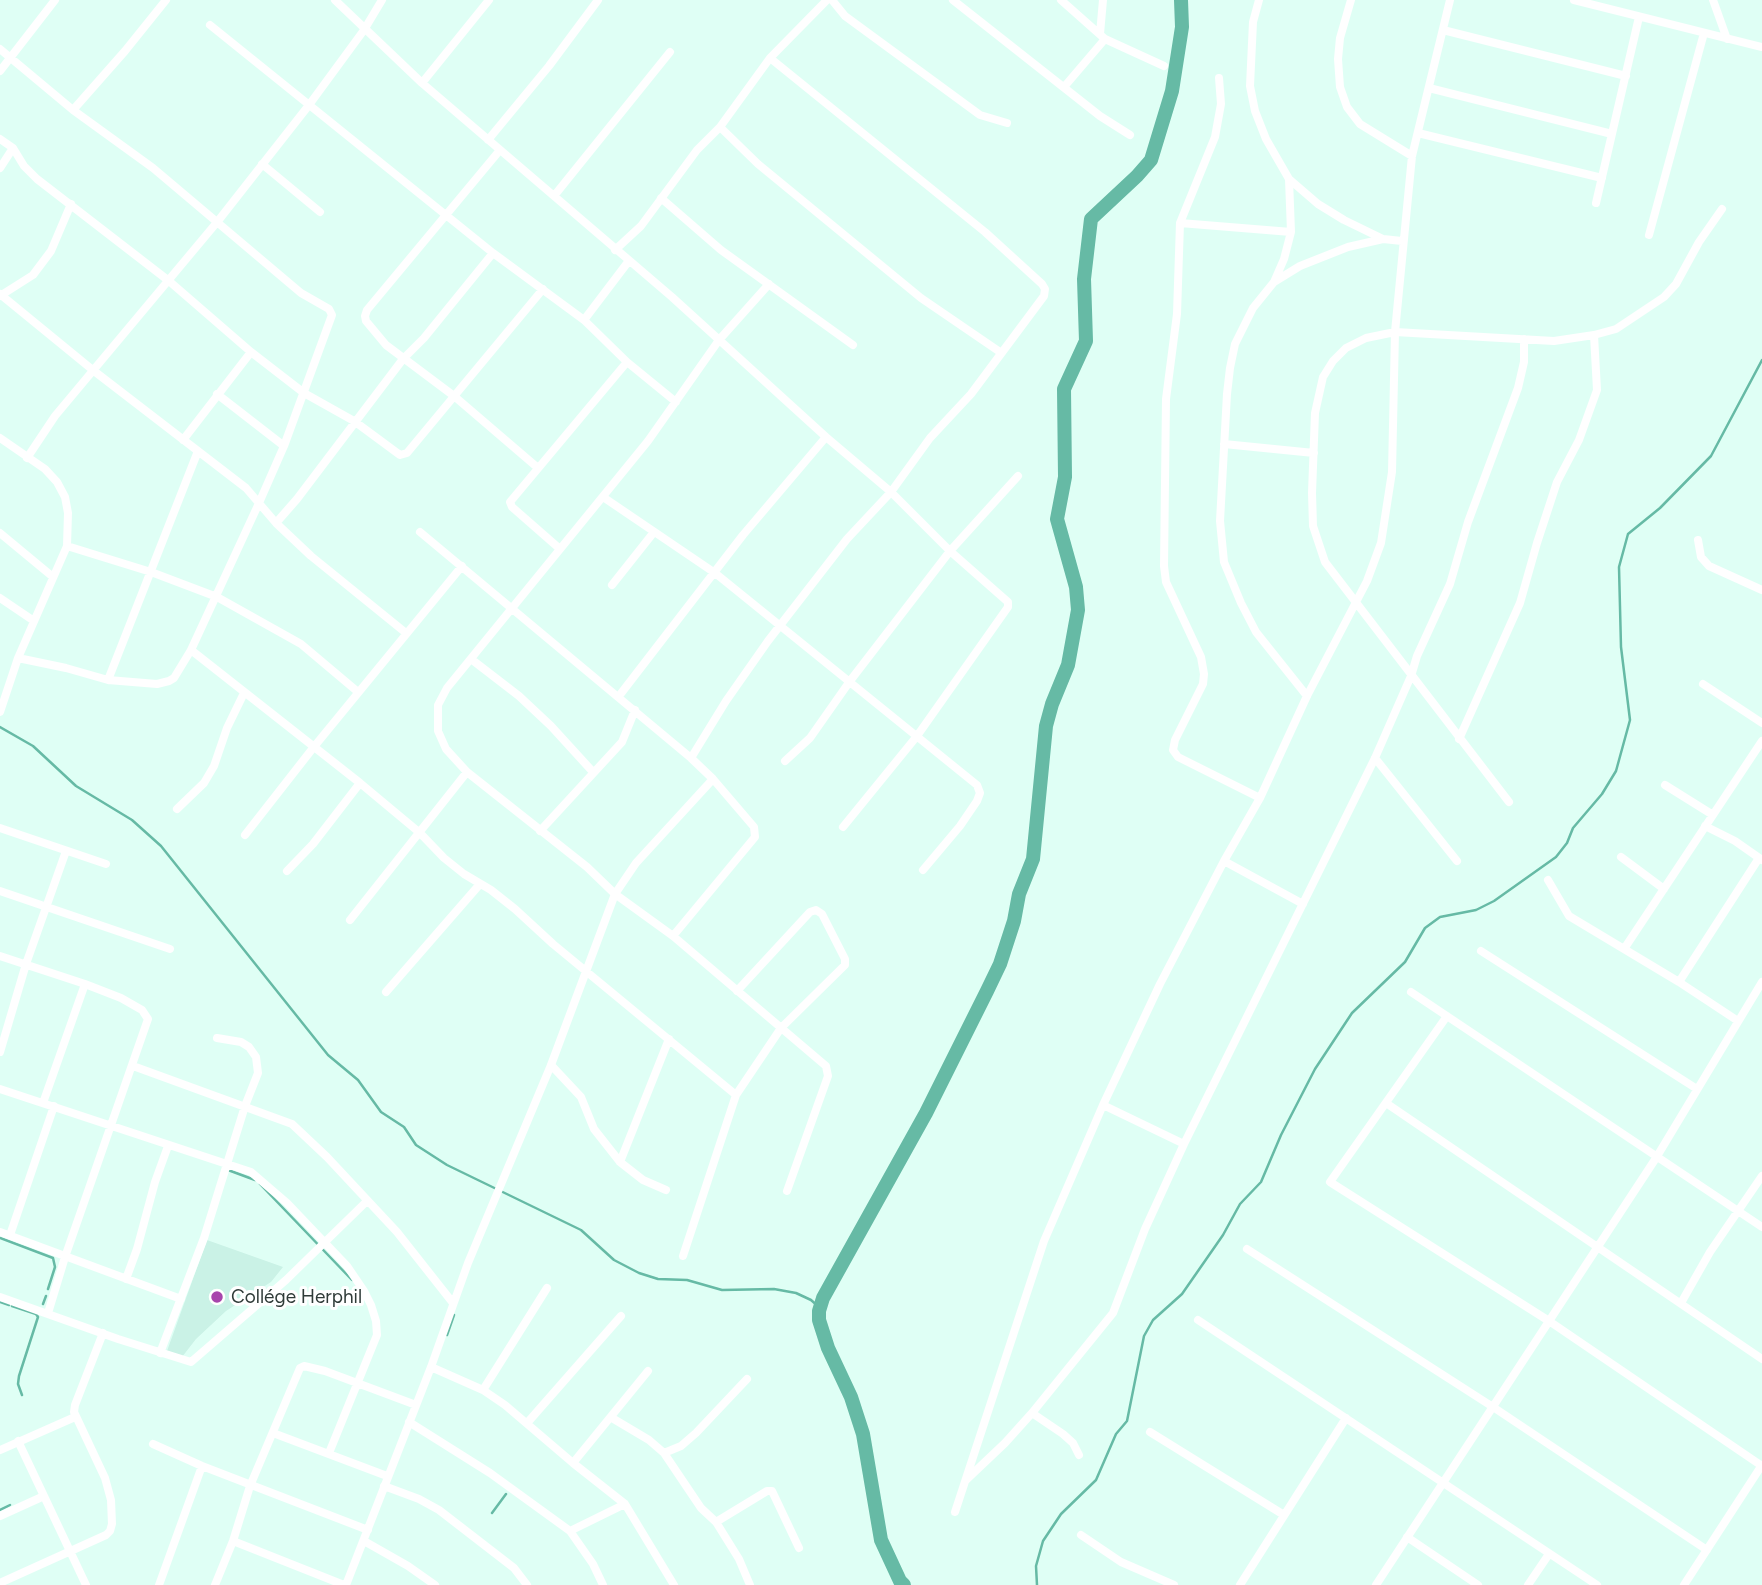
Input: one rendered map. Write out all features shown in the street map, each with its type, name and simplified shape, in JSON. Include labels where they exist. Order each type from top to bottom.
[{"type":"street","points":[[0,71],[55,0]]},
{"type":"street","points":[[335,0],[422,83],[672,297],[826,437],[891,492],[950,551],[1005,599],[1008,607],[917,736],[843,827]]},
{"type":"street","points":[[27,458],[55,416],[169,281],[309,105],[364,30],[382,0]]},
{"type":"street","points":[[422,83],[489,0]]},
{"type":"street","points":[[488,140],[549,66],[598,0]]},
{"type":"street","points":[[615,250],[641,226],[697,150],[720,127],[770,58],[830,0],[845,16],[980,115],[1007,123]]},
{"type":"street","points":[[953,0],[1100,116],[1130,135]]},
{"type":"street","points":[[1061,0],[1102,36],[1164,66]]},
{"type":"street","points":[[1064,87],[1102,36],[1103,0]]},
{"type":"street","points":[[1259,0],[1253,22],[1251,86],[1255,111],[1266,139],[1289,179],[1318,204],[1383,239]]},
{"type":"street","points":[[1351,0],[1340,38],[1338,59],[1340,87],[1347,107],[1360,124],[1412,156]]},
{"type":"street","points":[[955,1512],[1044,1241],[1103,1105],[1160,984],[1260,798],[1307,696],[1367,581],[1381,542],[1392,472],[1395,332],[1412,156],[1450,0]]},
{"type":"street","points":[[1574,0],[1762,47]]},
{"type":"street","points":[[1713,0],[1727,39]]},
{"type":"street","points":[[73,110],[125,51],[161,2]]},
{"type":"street","points":[[1596,202],[1639,17]]},
{"type":"street","points":[[210,25],[493,253],[584,320],[627,362],[676,402]]},
{"type":"street","points":[[1443,30],[1626,76]]},
{"type":"street","points":[[1649,235],[1704,33]]},
{"type":"street","points":[[0,48],[73,110],[153,168],[301,293],[332,311],[304,393],[260,503],[191,650],[174,678],[164,683],[108,680],[66,668],[18,659]]},
{"type":"street","points":[[554,196],[670,52]]},
{"type":"street","points":[[691,758],[726,701],[847,539],[891,492],[930,438],[971,394],[1000,352],[1041,302],[1045,289],[985,232],[770,58]]},
{"type":"street","points":[[1219,78],[1221,104],[1215,137],[1180,223],[1177,314],[1166,399],[1166,582],[1201,657],[1204,674],[1203,684],[1182,723],[1173,750],[1178,757],[1260,798]]},
{"type":"street","points":[[1429,88],[1612,134]]},
{"type":"street","points":[[720,127],[758,164],[921,298],[1000,352]]},
{"type":"street","points":[[1418,133],[1602,178]]},
{"type":"street","points":[[0,139],[13,148],[24,166],[169,281],[251,352],[304,393],[354,421],[404,456],[543,289]]},
{"type":"street","points":[[0,168],[13,148]]},
{"type":"street","points":[[500,150],[365,316],[366,321],[386,345],[454,396],[538,468]]},
{"type":"street","points":[[262,164],[320,212]]},
{"type":"street","points":[[1289,179],[1292,217],[1284,259],[1274,282],[1253,308],[1235,344],[1227,394],[1220,521],[1224,562],[1256,632],[1307,696]]},
{"type":"street","points":[[661,198],[721,250],[853,345]]},
{"type":"street","points":[[71,204],[51,251],[33,275],[0,295],[246,488],[276,523],[311,556],[406,633]]},
{"type":"street","points":[[1509,803],[1325,562],[1313,526],[1312,493],[1315,413],[1323,377],[1346,348],[1366,338],[1395,332],[1555,341],[1616,329],[1664,297],[1676,284],[1699,242],[1722,209]]},
{"type":"street","points":[[1180,223],[1291,232]]},
{"type":"street","points":[[1274,282],[1300,266],[1348,247],[1383,239],[1402,241]]},
{"type":"street","points":[[276,523],[403,359],[424,338],[493,253]]},
{"type":"street","points":[[584,320],[628,262]]},
{"type":"street","points":[[769,284],[719,340],[676,402],[603,497],[447,688],[438,705],[438,731],[446,749],[467,772],[587,867],[615,894],[673,936],[826,1066],[828,1076],[787,1191]]},
{"type":"street","points":[[1459,739],[1520,603],[1536,543],[1557,482],[1579,440],[1597,390],[1594,335]]},
{"type":"street","points":[[964,1482],[1032,1413],[1112,1313],[1145,1229],[1184,1144],[1375,758],[1411,677],[1417,656],[1450,584],[1468,522],[1518,388],[1524,362],[1524,339]]},
{"type":"street","points":[[183,440],[251,352]]},
{"type":"street","points":[[560,549],[510,504],[516,492],[627,362]]},
{"type":"street","points":[[217,394],[284,446]]},
{"type":"street","points":[[619,696],[743,535],[826,437]]},
{"type":"street","points":[[0,438],[45,469],[57,482],[65,497],[68,513],[67,545],[18,659],[0,712]]},
{"type":"street","points":[[1224,444],[1314,453]]},
{"type":"street","points":[[108,680],[198,451]]},
{"type":"street","points":[[785,761],[810,738],[850,681],[950,551],[1018,476]]},
{"type":"street","points":[[603,497],[715,573],[977,785],[980,793],[960,826],[923,870]]},
{"type":"street","points":[[420,532],[691,758],[754,827],[756,833],[673,936]]},
{"type":"street","points":[[612,585],[654,532]]},
{"type":"street","points":[[0,533],[54,577]]},
{"type":"street","points":[[1698,540],[1701,557],[1709,565],[1762,590]]},
{"type":"street","points":[[67,545],[217,597],[301,644],[358,692]]},
{"type":"street","points":[[245,835],[461,565]]},
{"type":"street","points":[[0,598],[34,621]]},
{"type":"street","points":[[191,650],[360,783],[420,833],[444,858],[514,909],[736,1095]]},
{"type":"street","points":[[471,659],[519,696],[593,772]]},
{"type":"street","points":[[1703,684],[1762,723]]},
{"type":"street","points":[[177,808],[204,783],[214,766],[227,728],[244,693]]},
{"type":"street","points":[[540,831],[622,742],[635,710]]},
{"type":"street","points":[[1624,949],[1762,741]]},
{"type":"street","points":[[1375,758],[1457,861]]},
{"type":"street","points":[[350,920],[467,772]]},
{"type":"street","points":[[233,1541],[345,1585],[431,1367],[453,1303],[551,1065],[615,894],[636,863],[713,779]]},
{"type":"street","points":[[287,871],[313,844],[360,783]]},
{"type":"street","points":[[1665,785],[1713,815]]},
{"type":"street","points":[[1679,982],[1760,859],[1735,841],[1705,826]]},
{"type":"street","points":[[0,828],[106,864]]},
{"type":"street","points":[[0,1052],[5,1022],[66,851]]},
{"type":"street","points":[[1621,857],[1664,889]]},
{"type":"street","points":[[1224,861],[1303,904]]},
{"type":"street","points":[[1548,880],[1569,916],[1738,1021]]},
{"type":"street","points":[[386,992],[480,884]]},
{"type":"street","points":[[0,891],[170,949]]},
{"type":"street","points":[[682,1256],[736,1095],[782,1028],[845,965],[822,914],[816,910],[810,912],[737,991]]},
{"type":"street","points":[[1481,951],[1698,1089]]},
{"type":"street","points":[[0,956],[121,998],[146,1014],[148,1019],[48,1312]]},
{"type":"street","points":[[1376,1585],[1656,1158],[1762,982]]},
{"type":"street","points":[[43,1102],[85,984]]},
{"type":"street","points":[[1410,992],[1762,1227]]},
{"type":"street","points":[[1447,1016],[1330,1182],[1549,1321],[1762,1466],[1684,1585]]},
{"type":"street","points":[[160,1353],[204,1238],[258,1073],[256,1057],[249,1047],[241,1042],[217,1038]]},
{"type":"street","points":[[620,1162],[669,1039]]},
{"type":"street","points":[[551,1065],[581,1097],[594,1129],[620,1162],[637,1176],[666,1191]]},
{"type":"street","points":[[133,1066],[292,1124],[397,1231],[453,1303]]},
{"type":"street","points":[[0,1089],[251,1172],[347,1266],[364,1291],[376,1321],[377,1335],[329,1453]]},
{"type":"street","points":[[1386,1103],[1762,1359]]},
{"type":"street","points":[[1103,1105],[1184,1144]]},
{"type":"street","points":[[10,1235],[54,1106]]},
{"type":"street","points":[[126,1279],[168,1146]]},
{"type":"street","points":[[1681,1303],[1710,1252],[1762,1176]]},
{"type":"street","points":[[0,1297],[191,1362],[286,1280],[367,1200]]},
{"type":"street","points":[[0,1232],[181,1299]]},
{"type":"street","points":[[1247,1250],[1493,1407],[1707,1550]]},
{"type":"street","points":[[483,1390],[547,1288]]},
{"type":"street","points":[[528,1422],[621,1316]]},
{"type":"street","points":[[1198,1321],[1597,1585]]},
{"type":"street","points":[[0,1583],[106,1535],[112,1524],[111,1500],[105,1478],[75,1418],[75,1405],[103,1333]]},
{"type":"street","points":[[431,1367],[483,1390],[528,1422],[573,1463],[625,1504],[674,1585]]},
{"type":"street","points":[[215,1585],[233,1541],[250,1486],[300,1368],[315,1369],[358,1382],[416,1405]]},
{"type":"street","points":[[573,1463],[648,1371]]},
{"type":"street","points":[[664,1453],[681,1446],[696,1433],[747,1379]]},
{"type":"street","points":[[1032,1413],[1063,1434],[1073,1443],[1079,1455]]},
{"type":"street","points":[[0,1450],[75,1418]]},
{"type":"street","points":[[612,1418],[649,1440],[664,1453],[701,1508],[716,1522],[739,1559],[750,1585]]},
{"type":"street","points":[[1240,1585],[1346,1418]]},
{"type":"street","points":[[409,1422],[490,1473],[569,1531],[593,1564],[603,1585]]},
{"type":"street","points":[[1150,1432],[1284,1515]]},
{"type":"street","points":[[273,1433],[387,1476]]},
{"type":"street","points":[[18,1441],[86,1585]]},
{"type":"street","points":[[153,1444],[250,1486],[368,1530]]},
{"type":"street","points":[[159,1585],[202,1466]]},
{"type":"street","points":[[384,1486],[439,1510],[514,1568],[527,1585]]},
{"type":"street","points":[[716,1522],[767,1491],[772,1491],[799,1548]]},
{"type":"street","points":[[0,1516],[44,1496]]},
{"type":"street","points":[[569,1531],[625,1504]]},
{"type":"street","points":[[1081,1535],[1121,1562],[1174,1585]]},
{"type":"street","points":[[1407,1537],[1478,1585]]},
{"type":"street","points":[[364,1541],[435,1585]]},
{"type":"street","points":[[1528,1585],[1549,1554]]},
{"type":"shaded area","name":"Collége Herphil","points":[[207,1240],[283,1267],[271,1282],[226,1311],[196,1339],[182,1357],[167,1351]]},
{"type":"waterway","points":[[904,1585],[881,1540],[863,1434],[851,1397],[828,1348],[819,1320],[819,1311],[823,1298],[926,1113],[1000,964],[1014,921],[1019,894],[1033,859],[1046,726],[1068,665],[1078,610],[1076,587],[1057,519],[1065,477],[1064,389],[1086,341],[1084,279],[1091,219],[1151,160],[1172,91],[1182,27],[1181,0]]},
{"type":"waterway","points":[[1037,1585],[1036,1566],[1043,1541],[1061,1514],[1096,1480],[1116,1434],[1127,1421],[1144,1336],[1153,1320],[1182,1294],[1223,1235],[1240,1204],[1261,1182],[1281,1135],[1315,1069],[1352,1013],[1405,962],[1425,928],[1440,917],[1476,910],[1494,901],[1556,857],[1567,843],[1573,828],[1602,794],[1616,771],[1630,720],[1621,647],[1619,567],[1628,534],[1660,508],[1711,456],[1762,360]]},
{"type":"waterway","points":[[0,727],[33,746],[76,786],[132,820],[161,846],[328,1055],[358,1080],[381,1112],[404,1127],[416,1145],[447,1165],[581,1230],[614,1260],[639,1273],[658,1279],[687,1280],[722,1290],[774,1289],[796,1293],[820,1308]]},
{"type":"waterway","points":[[228,1170],[255,1180]]},
{"type":"waterway","points":[[260,1184],[352,1280]]},
{"type":"waterway","points":[[0,1238],[53,1258],[55,1267],[48,1289]]},
{"type":"waterway","points":[[43,1304],[46,1296]]},
{"type":"waterway","points":[[0,1302],[9,1305]]},
{"type":"waterway","points":[[12,1306],[38,1317],[19,1376],[18,1384],[22,1395]]},
{"type":"waterway","points":[[447,1335],[454,1315]]},
{"type":"waterway","points":[[492,1513],[506,1494]]},
{"type":"waterway","points":[[0,1510],[10,1505]]},
{"type":"place","name":"Collége Herphil","points":[[217,1297]]}]
